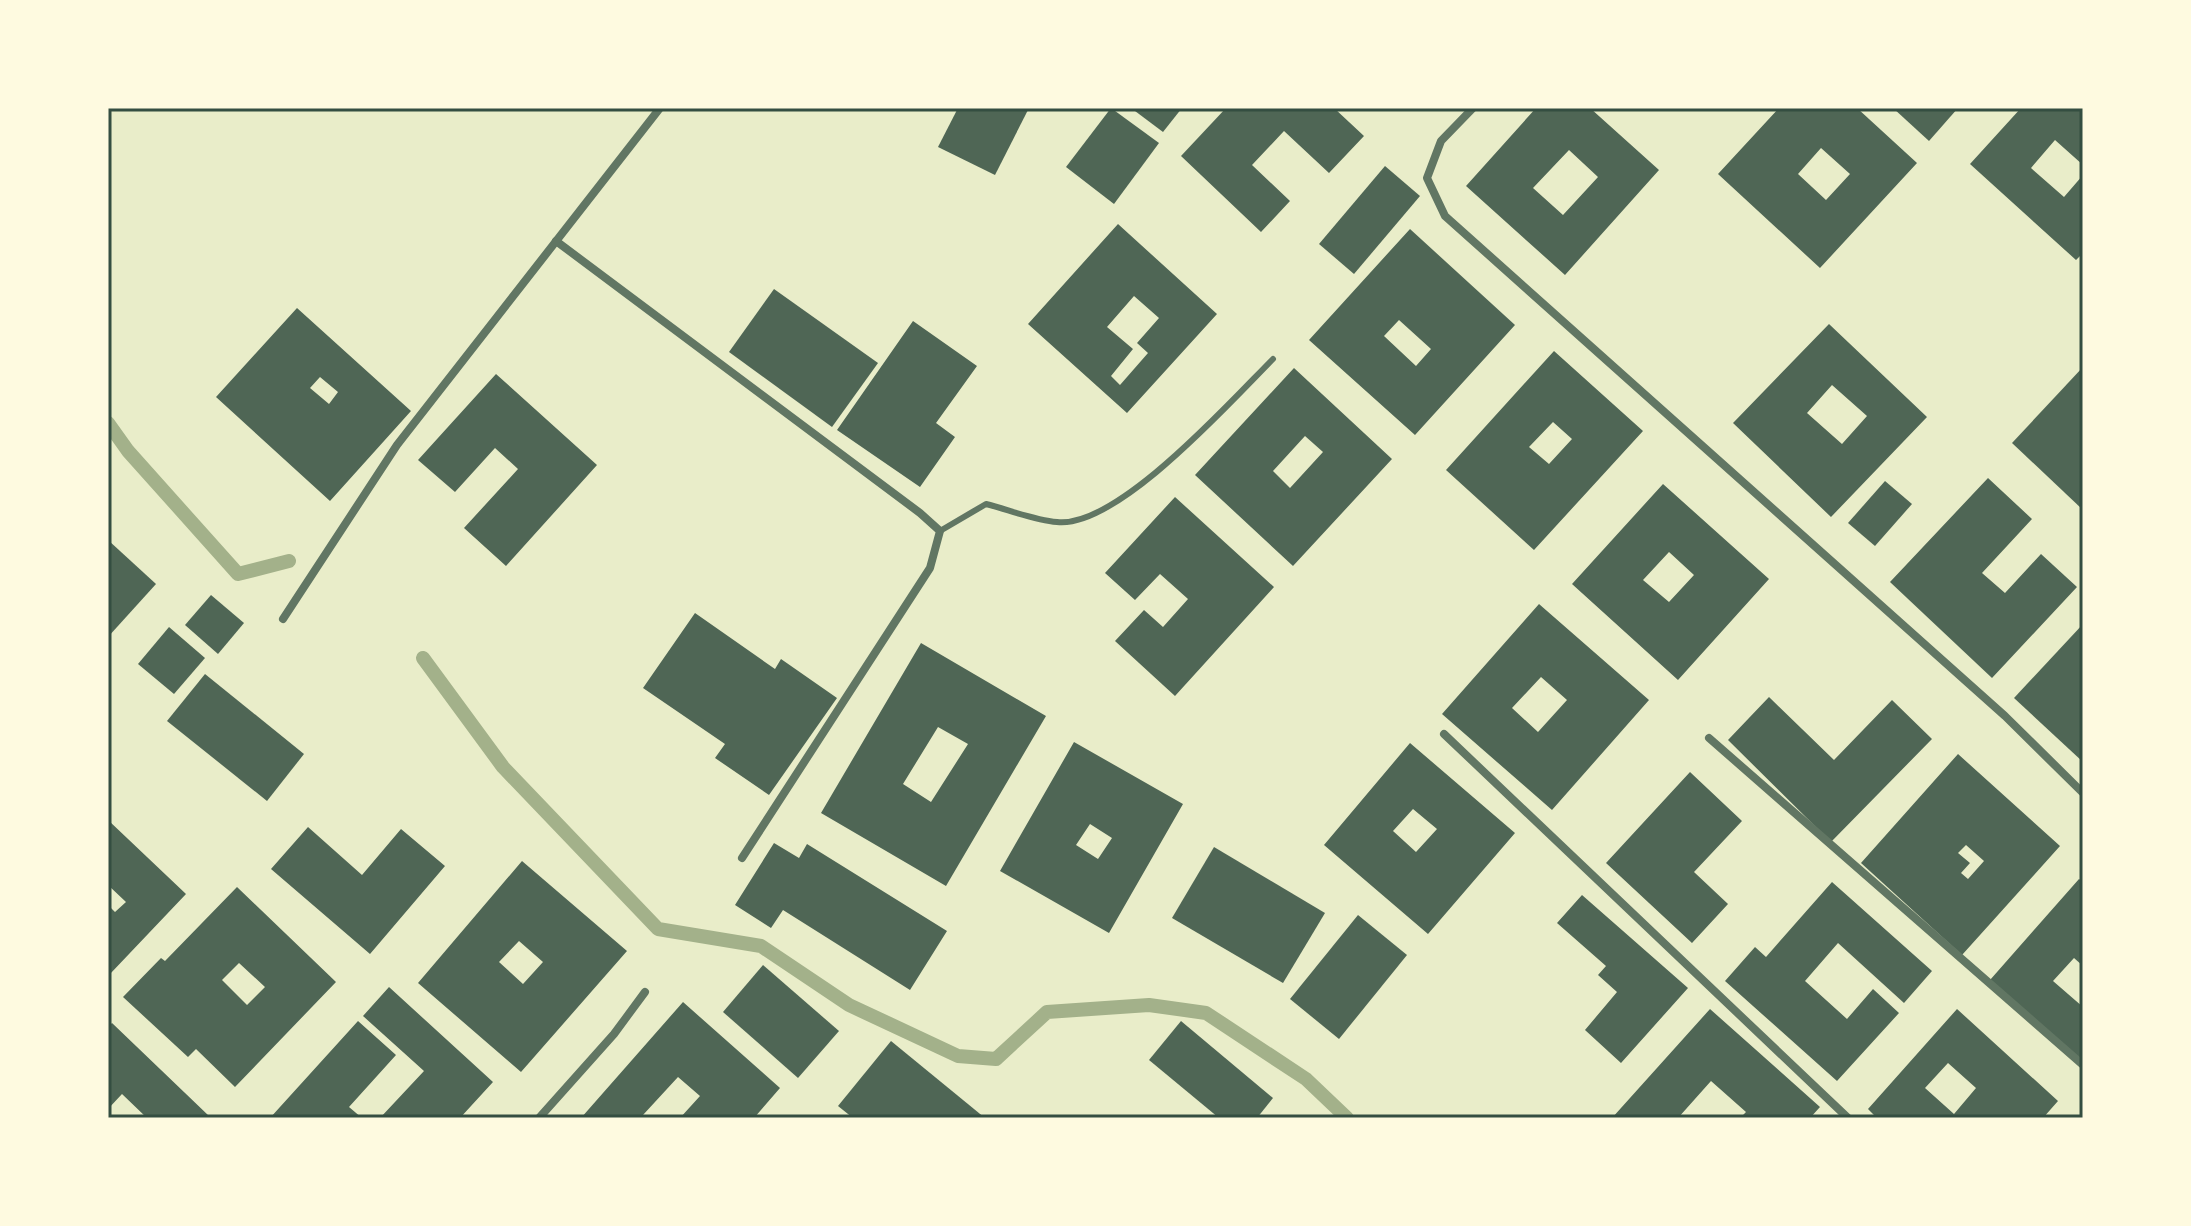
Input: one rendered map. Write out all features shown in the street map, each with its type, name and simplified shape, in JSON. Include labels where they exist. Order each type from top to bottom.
[{"type":"street","points":[[283,619],[397,445],[660,108]]},
{"type":"street","points":[[1473,108],[1441,141],[1427,178],[1445,216],[2005,716],[2083,793]]},
{"type":"street","points":[[556,241],[940,531],[930,568],[742,858]]},
{"type":"street","points":[[1444,734],[1848,1118]]},
{"type":"street","points":[[1709,738],[2083,1065]]},
{"type":"street","points":[[539,1118],[614,1034],[645,992]]},
{"type":"lane","points":[[940,531],[986,504],[1059,523],[1098,514],[1168,462],[1273,359]]},
{"type":"building","points":[[958,108],[1029,108],[995,175],[938,147]]},
{"type":"building","points":[[1111,108],[1159,143],[1114,204],[1066,167]]},
{"type":"building","points":[[1131,108],[1182,108],[1163,132]]},
{"type":"building","points":[[1226,108],[1334,108],[1364,136],[1329,173],[1284,131],[1252,165],[1290,201],[1261,232],[1181,156]]},
{"type":"building","points":[[1536,108],[1590,108],[1659,170],[1565,275],[1466,186]],"holes":[[[1569,150],[1598,177],[1563,215],[1533,188]]]},
{"type":"building","points":[[1779,108],[1857,108],[1917,163],[1820,268],[1718,174]],"holes":[[[1821,148],[1850,174],[1826,200],[1798,174]]]},
{"type":"building","points":[[1893,108],[1958,108],[1929,141]]},
{"type":"building","points":[[2021,108],[2083,108],[2083,165],[2055,140],[2031,168],[2064,197],[2083,175],[2083,253],[2076,260],[1970,164]]},
{"type":"building","points":[[1385,166],[1420,196],[1354,274],[1319,244]]},
{"type":"building","points":[[1118,224],[1217,314],[1127,413],[1028,324]],"holes":[[[1134,296],[1159,318],[1137,343],[1148,353],[1120,385],[1111,376],[1133,349],[1107,327]]]},
{"type":"building","points":[[1410,229],[1515,325],[1415,435],[1309,340]],"holes":[[[1399,320],[1431,349],[1416,366],[1384,336]]]},
{"type":"building","points":[[774,289],[878,363],[832,427],[729,352]]},
{"type":"building","points":[[297,308],[411,411],[330,501],[216,397]],"holes":[[[320,377],[338,392],[329,404],[310,388]]]},
{"type":"building","points":[[913,321],[977,366],[936,423],[955,437],[920,487],[837,430]]},
{"type":"building","points":[[1829,324],[1927,417],[1831,517],[1733,423]],"holes":[[[1832,385],[1867,416],[1842,444],[1807,413]]]},
{"type":"building","points":[[1554,351],[1643,431],[1534,550],[1446,470]],"holes":[[[1553,422],[1572,439],[1549,464],[1529,447]]]},
{"type":"building","points":[[2083,367],[2083,510],[2012,443]]},
{"type":"building","points":[[1294,368],[1392,459],[1293,566],[1195,475]],"holes":[[[1305,436],[1323,452],[1290,488],[1273,471]]]},
{"type":"building","points":[[496,374],[597,465],[506,566],[464,528],[518,469],[495,448],[455,492],[418,460]]},
{"type":"building","points":[[1988,478],[2032,519],[1982,573],[2005,593],[2041,554],[2077,587],[1992,678],[1890,582]]},
{"type":"building","points":[[1885,481],[1912,504],[1875,546],[1848,523]]},
{"type":"building","points":[[1663,484],[1769,579],[1678,680],[1572,584]],"holes":[[[1669,552],[1694,575],[1669,602],[1643,580]]]},
{"type":"building","points":[[1175,497],[1274,587],[1175,696],[1115,641],[1144,610],[1163,627],[1188,599],[1160,574],[1135,600],[1105,573]]},
{"type":"building","points":[[108,540],[156,584],[108,637]]},
{"type":"building","points":[[211,595],[244,623],[218,654],[185,625]]},
{"type":"building","points":[[1539,604],[1649,700],[1552,810],[1442,714]],"holes":[[[1541,677],[1567,700],[1538,732],[1512,708]]]},
{"type":"building","points":[[695,613],[775,669],[781,659],[837,698],[769,795],[715,758],[725,744],[643,688]]},
{"type":"building","points":[[2083,624],[2083,762],[2014,698]]},
{"type":"building","points":[[169,627],[205,658],[174,694],[138,664]]},
{"type":"building","points":[[921,643],[1046,716],[946,886],[821,813]],"holes":[[[938,727],[968,744],[931,802],[903,784]]]},
{"type":"building","points":[[205,674],[304,754],[267,801],[167,721]]},
{"type":"building","points":[[1769,697],[1834,760],[1892,700],[1932,739],[1831,842],[1728,740]]},
{"type":"building","points":[[1074,742],[1183,804],[1109,933],[1000,871]],"holes":[[[1090,824],[1112,838],[1098,859],[1076,845]]]},
{"type":"building","points":[[1410,743],[1515,833],[1428,934],[1324,845]],"holes":[[[1413,809],[1437,829],[1416,852],[1393,831]]]},
{"type":"building","points":[[1958,754],[2060,846],[1962,955],[1861,863]],"holes":[[[1966,845],[1984,861],[1968,879],[1961,873],[1970,863],[1958,853]]]},
{"type":"building","points":[[1690,772],[1742,821],[1694,872],[1728,904],[1692,943],[1606,863]]},
{"type":"building","points":[[108,820],[186,894],[110,974],[108,905],[115,912],[126,902],[108,885]]},
{"type":"building","points":[[308,827],[362,875],[401,829],[445,866],[370,954],[271,869]]},
{"type":"building","points":[[774,843],[799,858],[807,844],[947,931],[910,990],[783,910],[771,928],[735,905]]},
{"type":"building","points":[[1214,847],[1325,913],[1283,983],[1172,918]]},
{"type":"building","points":[[522,861],[627,951],[521,1072],[418,983]],"holes":[[[519,941],[543,962],[523,984],[499,962]]]},
{"type":"building","points":[[2079,879],[2083,882],[2083,966],[2074,958],[2053,981],[2083,1007],[2083,1063],[1990,980]]},
{"type":"building","points":[[1832,882],[1932,971],[1904,1003],[1838,943],[1805,981],[1847,1019],[1873,989],[1899,1013],[1837,1081],[1725,981],[1755,947],[1766,957]]},
{"type":"building","points":[[237,887],[336,982],[235,1087],[196,1049],[188,1057],[123,997],[161,958],[165,961]],"holes":[[[239,963],[265,987],[247,1005],[222,980]]]},
{"type":"building","points":[[1582,895],[1688,988],[1621,1063],[1585,1030],[1617,992],[1598,975],[1606,966],[1557,923]]},
{"type":"building","points":[[1358,915],[1407,955],[1339,1039],[1290,999]]},
{"type":"building","points":[[763,965],[839,1031],[798,1078],[723,1012]]},
{"type":"building","points":[[389,987],[493,1082],[460,1118],[380,1118],[424,1071],[363,1016]]},
{"type":"building","points":[[683,1002],[780,1088],[754,1118],[680,1118],[700,1096],[678,1077],[643,1115],[647,1118],[581,1118]]},
{"type":"building","points":[[1710,1009],[1820,1107],[1810,1118],[1740,1118],[1746,1112],[1711,1081],[1678,1118],[1612,1118]]},
{"type":"building","points":[[1957,1009],[2058,1101],[2043,1118],[1877,1118],[1868,1109]],"holes":[[[1948,1063],[1976,1088],[1954,1114],[1925,1088]]]},
{"type":"building","points":[[358,1021],[396,1055],[349,1107],[362,1118],[270,1118]]},
{"type":"building","points":[[1181,1021],[1273,1098],[1257,1118],[1219,1118],[1149,1060]]},
{"type":"building","points":[[112,1023],[209,1116],[147,1118],[122,1094],[108,1109],[108,1027]]},
{"type":"building","points":[[891,1041],[985,1118],[853,1118],[838,1106]]},
{"type":"waterway","points":[[108,423],[128,451],[238,574],[289,561]]},
{"type":"waterway","points":[[423,658],[503,767],[658,929],[761,946],[849,1005],[958,1056],[996,1059],[1047,1012],[1149,1005],[1206,1013],[1306,1079],[1347,1118]]}]
